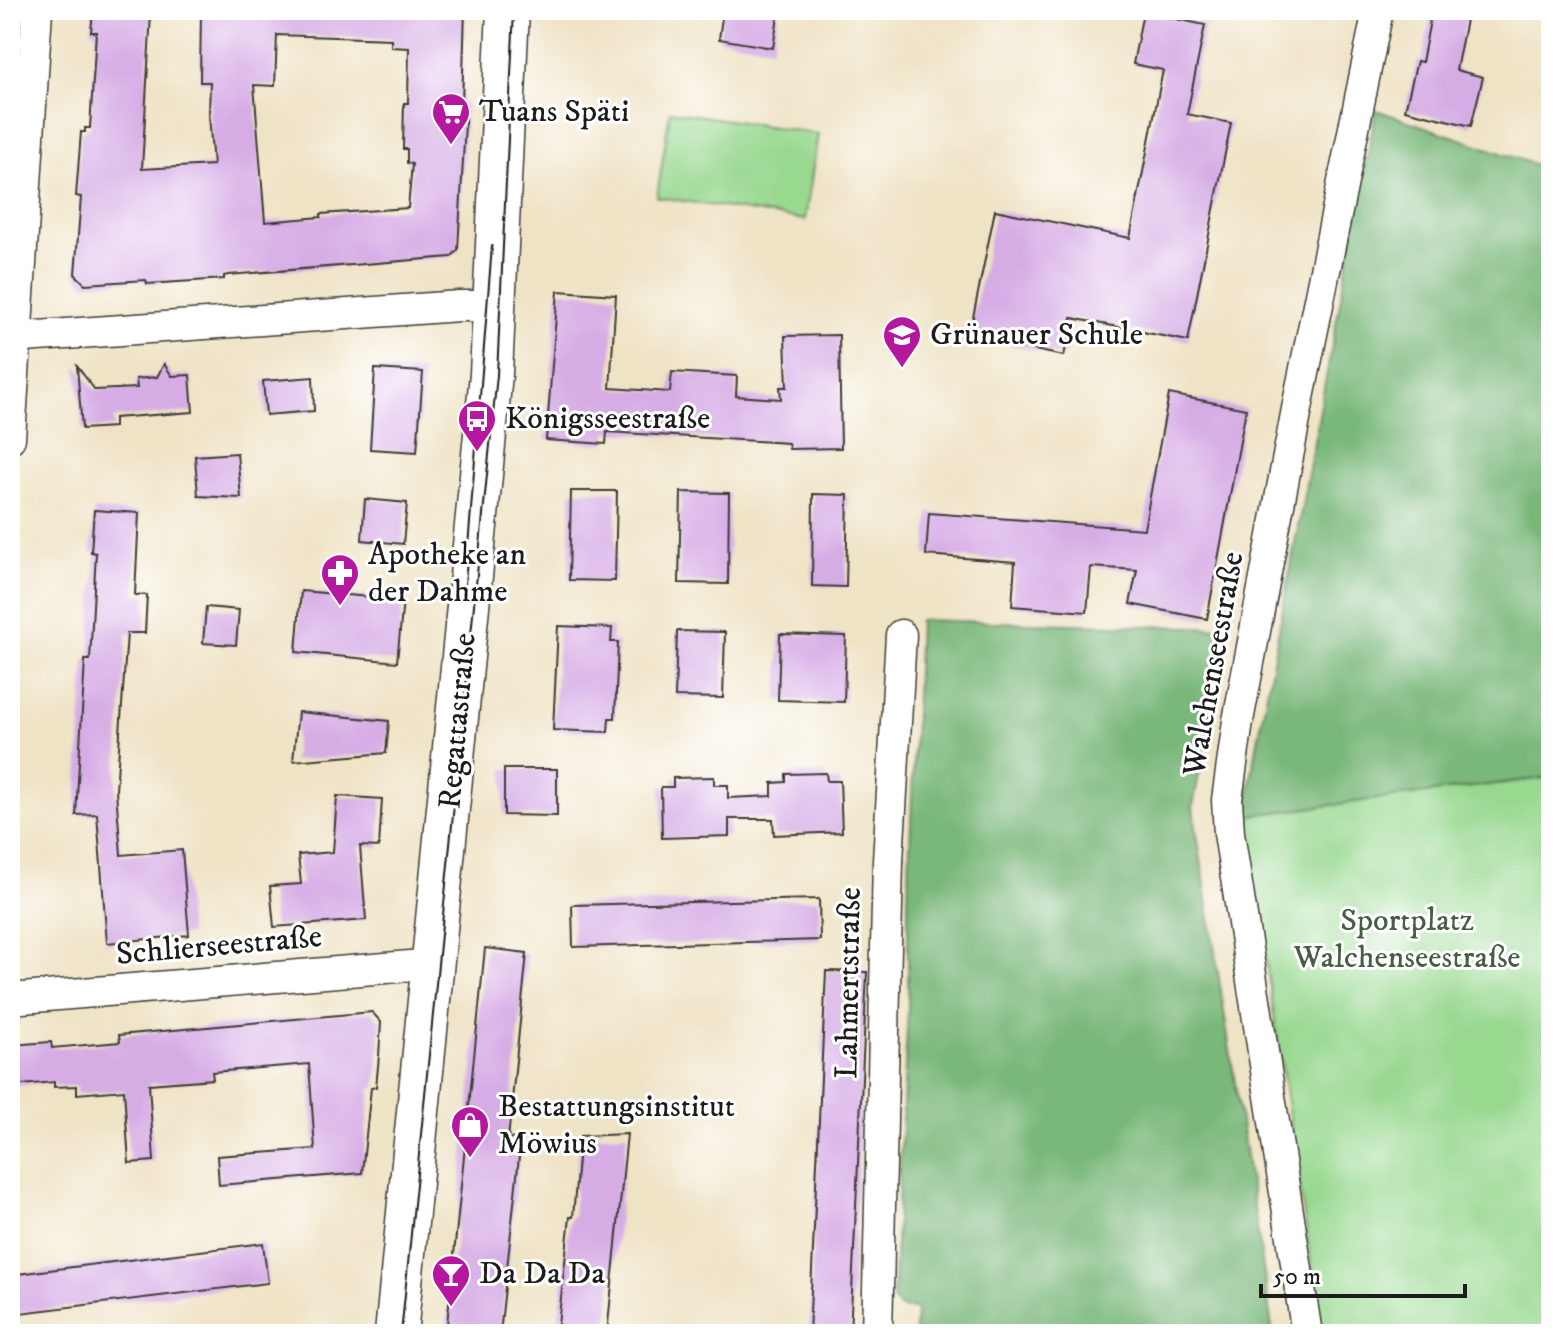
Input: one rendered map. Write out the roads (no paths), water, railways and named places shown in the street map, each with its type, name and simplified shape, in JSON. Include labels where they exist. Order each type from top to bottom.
[{"type":"main road","name":"Regattastraße","points":[[396,1334],[490,388],[508,10]]},
{"type":"street","points":[[10,438],[37,10]]},
{"type":"street","name":"Walchenseestraße","points":[[1307,1334],[1229,833],[1227,800],[1238,721],[1297,408],[1378,10]]},
{"type":"street","points":[[14,338],[443,307],[495,306]]},
{"type":"street","name":"Lahmertstraße","points":[[877,1334],[888,861],[901,635]]},
{"type":"street","name":"Schlierseestraße","points":[[10,999],[434,964]]},
{"type":"tram line","points":[[401,1334],[497,375],[514,10]]},
{"type":"tram line","points":[[464,597],[492,246]]},
{"type":"place","name":"Tuans Späti","points":[[451,146]]},
{"type":"place","name":"Grünauer Schule","points":[[902,369]]},
{"type":"place","name":"Königsseestraße","points":[[477,453]]},
{"type":"place","name":"Apotheke an der Dahme","points":[[340,607]]},
{"type":"place","name":"Bestattungsinstitut Möwius","points":[[470,1159]]},
{"type":"place","name":"Da Da Da","points":[[451,1308]]},
{"type":"park label","name":"Sportplatz Walchenseestraße","points":[[1407,940]]}]
